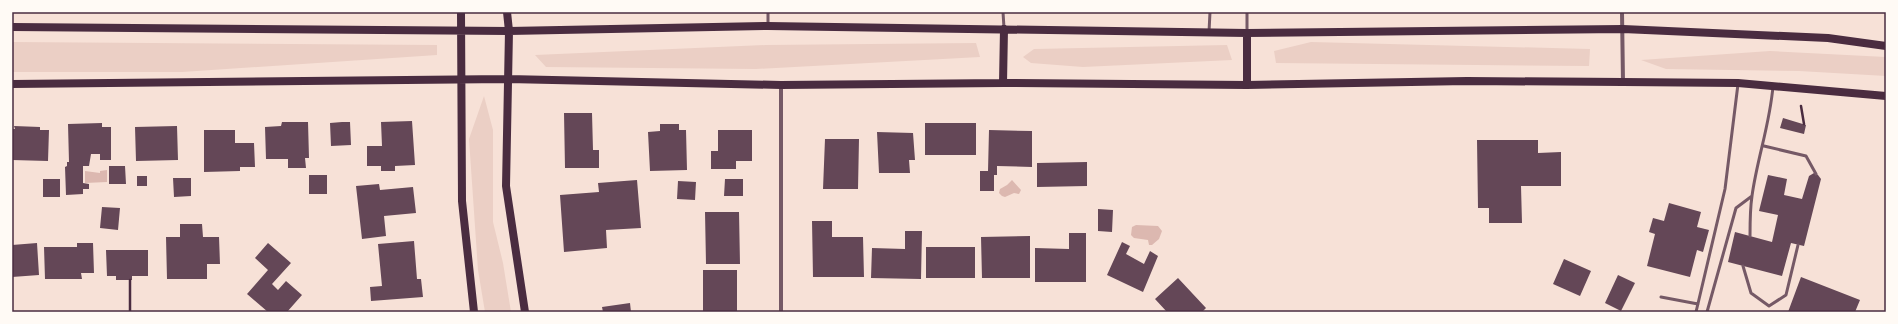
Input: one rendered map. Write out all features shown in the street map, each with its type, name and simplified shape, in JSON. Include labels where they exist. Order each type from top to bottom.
[{"type":"main road","points":[[461,12],[462,201],[474,312]]},
{"type":"main road","points":[[508,12],[509,30],[506,186],[525,312]]},
{"type":"main road","points":[[12,27],[509,30],[768,26],[1247,33],[1623,29],[1828,38],[1886,46]]},
{"type":"main road","points":[[1003,83],[1004,29]]},
{"type":"main road","points":[[1246,85],[1247,33]]},
{"type":"main road","points":[[12,84],[507,79],[781,85],[1003,83],[1246,85],[1467,81],[1738,83],[1886,96]]},
{"type":"street","points":[[1622,12],[1623,82]]},
{"type":"street","points":[[781,85],[781,312]]},
{"type":"lane","points":[[768,12],[768,26]]},
{"type":"lane","points":[[1003,12],[1004,29]]},
{"type":"lane","points":[[1210,12],[1210,32]]},
{"type":"lane","points":[[1247,12],[1247,33]]},
{"type":"lane","points":[[1696,312],[1725,189],[1738,83]]},
{"type":"lane","points":[[1750,236],[1752,196],[1772,104],[1773,85]]},
{"type":"lane","points":[[1764,146],[1806,156],[1816,174]]},
{"type":"lane","points":[[1707,312],[1736,208],[1752,196]]},
{"type":"lane","points":[[1743,266],[1750,293],[1769,306],[1786,295],[1798,245]]},
{"type":"lane","points":[[1661,297],[1698,304]]},
{"type":"path","points":[[1801,106],[1804,124]]},
{"type":"path","points":[[130,280],[130,312]]},
{"type":"shaded area","points":[[12,42],[437,45],[437,55],[182,72],[12,72]]},
{"type":"shaded area","points":[[1311,42],[1590,49],[1589,66],[1276,63],[1274,51]]},
{"type":"shaded area","points":[[976,43],[980,57],[756,69],[546,67],[535,55],[766,45]]},
{"type":"shaded area","points":[[1227,45],[1232,60],[1083,67],[1031,63],[1023,57],[1034,49]]},
{"type":"shaded area","points":[[1770,51],[1886,57],[1886,76],[1799,71],[1666,69],[1641,60]]},
{"type":"shaded area","points":[[484,96],[493,130],[493,222],[503,263],[511,312],[485,312],[478,270],[469,139]]},
{"type":"shaded area","points":[[107,170],[107,182],[85,183],[85,171],[100,173],[100,171]]},
{"type":"shaded area","points":[[1012,180],[1021,190],[1019,194],[1014,193],[1005,197],[1002,196],[999,193],[1000,189]]},
{"type":"shaded area","points":[[1136,225],[1158,226],[1162,231],[1159,239],[1152,245],[1149,245],[1148,240],[1134,238],[1131,235],[1132,227]]},
{"type":"building","points":[[564,113],[592,113],[593,150],[599,150],[599,168],[565,168]]},
{"type":"building","points":[[1783,118],[1806,125],[1804,134],[1780,128]]},
{"type":"building","points":[[412,121],[415,165],[395,166],[395,171],[381,171],[381,166],[367,166],[367,146],[382,146],[381,122]]},
{"type":"building","points":[[282,122],[308,122],[309,158],[305,158],[306,168],[288,168],[288,159],[266,159],[265,127],[281,126]]},
{"type":"building","points":[[350,122],[351,145],[331,146],[330,123]]},
{"type":"building","points":[[102,123],[102,127],[111,127],[111,160],[100,160],[100,154],[91,154],[89,166],[83,166],[83,183],[89,184],[89,189],[83,189],[83,194],[66,195],[65,167],[67,166],[67,162],[69,162],[68,124]]},
{"type":"building","points":[[925,123],[976,123],[976,155],[925,155]]},
{"type":"building","points":[[660,124],[679,124],[679,130],[686,130],[687,170],[650,171],[648,132],[660,131]]},
{"type":"building","points":[[14,126],[40,127],[40,130],[49,130],[48,161],[12,160],[12,129],[15,129]]},
{"type":"building","points":[[177,126],[178,160],[136,161],[135,127]]},
{"type":"building","points":[[204,130],[235,130],[235,143],[254,143],[255,167],[240,167],[240,171],[204,172]]},
{"type":"building","points":[[718,130],[752,130],[752,161],[736,161],[736,169],[711,169],[711,151],[718,151]]},
{"type":"building","points":[[989,130],[1032,131],[1032,167],[997,166],[997,175],[994,175],[994,191],[980,191],[980,171],[988,171]]},
{"type":"building","points":[[877,132],[913,133],[915,160],[909,160],[910,173],[879,173]]},
{"type":"building","points":[[825,139],[859,139],[858,189],[823,189]]},
{"type":"building","points":[[1477,140],[1538,140],[1538,153],[1561,152],[1561,186],[1521,186],[1522,223],[1489,223],[1489,208],[1478,208]]},
{"type":"building","points":[[1087,162],[1087,186],[1037,187],[1037,163]]},
{"type":"building","points":[[109,166],[125,166],[126,184],[109,184]]},
{"type":"building","points":[[1814,173],[1821,179],[1804,246],[1791,243],[1782,276],[1728,262],[1735,232],[1772,242],[1778,215],[1759,211],[1768,175],[1787,179],[1784,195],[1802,199],[1809,176]]},
{"type":"building","points":[[309,175],[327,175],[327,194],[309,194]]},
{"type":"building","points":[[137,176],[147,176],[147,186],[137,186]]},
{"type":"building","points":[[173,178],[191,178],[191,196],[174,197]]},
{"type":"building","points":[[43,179],[60,179],[60,197],[43,197]]},
{"type":"building","points":[[725,179],[743,179],[743,196],[724,196]]},
{"type":"building","points":[[637,180],[641,228],[606,230],[607,248],[564,252],[560,195],[599,192],[598,183]]},
{"type":"building","points":[[678,181],[696,182],[695,200],[677,199]]},
{"type":"building","points":[[379,184],[380,190],[413,187],[416,213],[384,216],[386,236],[362,239],[356,186]]},
{"type":"building","points":[[1669,203],[1701,212],[1697,227],[1709,230],[1703,252],[1697,250],[1690,277],[1647,266],[1655,234],[1649,232],[1653,218],[1664,221]]},
{"type":"building","points":[[102,207],[120,208],[118,230],[100,228]]},
{"type":"building","points":[[1098,209],[1113,210],[1112,232],[1098,231]]},
{"type":"building","points":[[705,212],[739,212],[740,264],[706,264]]},
{"type":"building","points":[[812,221],[832,221],[832,237],[863,237],[864,277],[813,277]]},
{"type":"building","points":[[180,224],[202,224],[203,237],[219,237],[220,264],[207,264],[207,279],[167,279],[166,237],[180,237]]},
{"type":"building","points":[[905,231],[922,231],[921,279],[871,278],[872,248],[905,249]]},
{"type":"building","points":[[1069,233],[1086,233],[1086,282],[1035,282],[1035,248],[1069,249]]},
{"type":"building","points":[[1030,236],[1030,278],[982,278],[981,237]]},
{"type":"building","points":[[414,241],[417,279],[421,279],[423,297],[371,301],[370,287],[382,286],[378,244]]},
{"type":"building","points":[[1122,242],[1130,246],[1126,254],[1144,264],[1150,251],[1158,256],[1143,292],[1107,275]]},
{"type":"building","points":[[37,243],[39,275],[12,277],[12,245]]},
{"type":"building","points":[[77,243],[93,243],[94,273],[81,273],[82,279],[45,279],[44,247],[77,247]]},
{"type":"building","points":[[268,243],[291,263],[272,284],[278,290],[286,281],[302,295],[287,312],[268,312],[247,294],[268,270],[255,258]]},
{"type":"building","points":[[926,247],[975,247],[975,278],[926,278]]},
{"type":"building","points":[[106,250],[148,250],[148,276],[132,276],[132,280],[116,280],[116,276],[107,276]]},
{"type":"building","points":[[1564,259],[1591,271],[1580,296],[1553,284]]},
{"type":"building","points":[[703,270],[737,270],[737,312],[703,312]]},
{"type":"building","points":[[1618,275],[1635,283],[1621,311],[1605,303]]},
{"type":"building","points":[[1801,277],[1860,300],[1855,312],[1788,312]]},
{"type":"building","points":[[1178,278],[1206,308],[1202,312],[1167,312],[1155,299]]},
{"type":"building","points":[[630,303],[631,312],[603,312],[602,307]]}]
